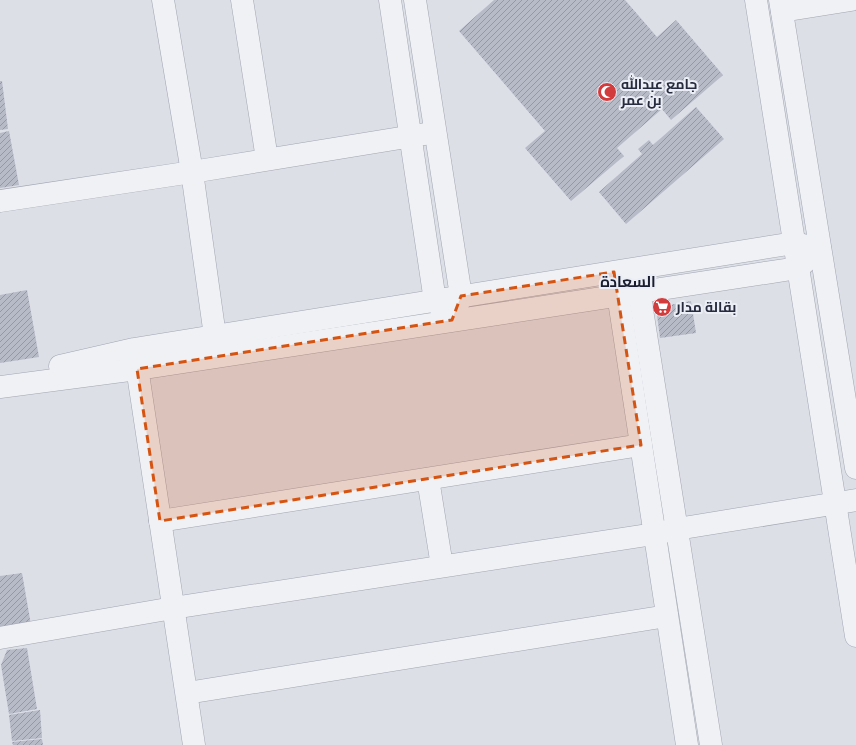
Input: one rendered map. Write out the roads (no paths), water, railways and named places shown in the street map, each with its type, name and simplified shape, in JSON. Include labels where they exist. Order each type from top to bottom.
[{"type":"street","points":[[163,0],[192,172],[216,336]]},
{"type":"street","points":[[242,0],[267,159]]},
{"type":"street","points":[[390,0],[435,300],[452,320]]},
{"type":"street","points":[[415,0],[461,296],[452,320]]},
{"type":"street","points":[[756,0],[798,268],[846,502],[856,636]]},
{"type":"street","points":[[851,0],[781,5],[856,468]]},
{"type":"street","points":[[0,201],[192,172],[436,132]]},
{"type":"street","points":[[0,387],[136,359],[216,336],[794,243],[820,249]]},
{"type":"street","points":[[0,381],[136,359],[452,320],[798,268],[820,249]]},
{"type":"street","points":[[636,268],[711,745]]},
{"type":"street","points":[[614,272],[687,745]]},
{"type":"street","points":[[136,359],[194,745]]},
{"type":"street","points":[[160,522],[641,445]]},
{"type":"street","points":[[428,479],[442,566]]},
{"type":"street","points":[[0,638],[173,608],[654,534],[846,502]]},
{"type":"street","points":[[187,693],[667,616]]},
{"type":"place","name":"جامع عبدالله بن عمر","points":[[607,92]]},
{"type":"place","name":"بقالة مدار","points":[[662,307]]},
{"type":"district","name":"السعادة","points":[[628,282]]}]
